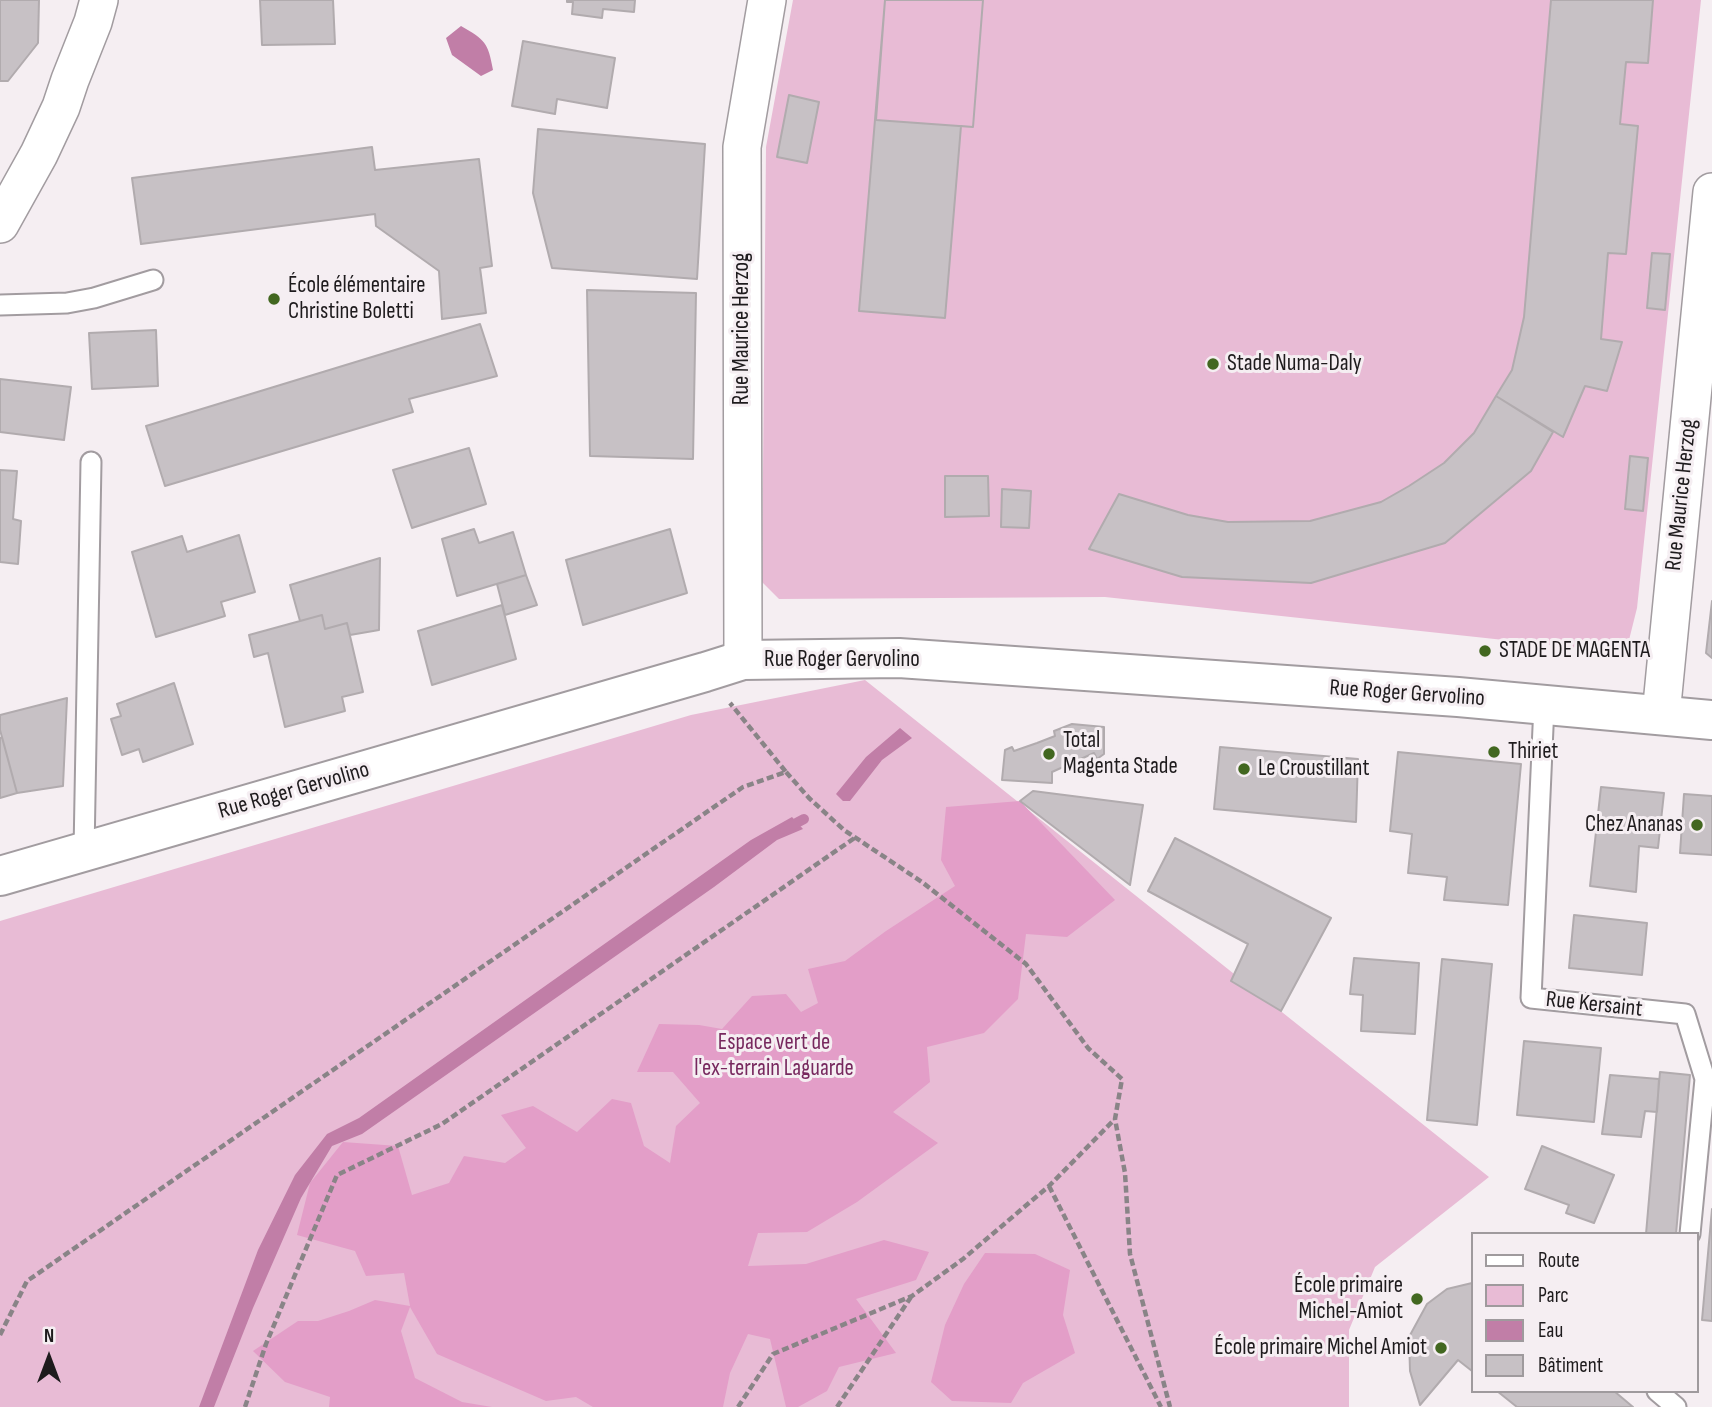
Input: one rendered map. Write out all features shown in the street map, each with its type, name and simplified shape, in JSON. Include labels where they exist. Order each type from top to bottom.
[{"type":"main road","name":"Rue Roger Gervolino","points":[[0,876],[743,660],[898,658],[1458,697],[1712,720]]},
{"type":"street","points":[[0,224],[39,154],[61,107],[99,0]]},
{"type":"street","name":"Rue Maurice Herzog","points":[[743,660],[742,147],[767,0]]},
{"type":"street","name":"Rue Maurice Herzog","points":[[1661,715],[1712,192]]},
{"type":"lane","points":[[0,306],[67,303],[94,298],[153,280]]},
{"type":"lane","points":[[84,852],[91,462]]},
{"type":"lane","name":"Rue Kersaint","points":[[1544,705],[1531,998],[1685,1014],[1705,1079],[1690,1232]]},
{"type":"lane","points":[[1659,1393],[1676,1407]]},
{"type":"path","points":[[705,672],[809,799],[844,830],[922,882],[1026,964],[1088,1048],[1122,1079],[1115,1119],[1125,1173],[1130,1254],[1170,1407]]},
{"type":"path","points":[[0,1335],[27,1281],[743,787],[786,772]]},
{"type":"path","points":[[245,1407],[266,1344],[337,1175],[442,1124],[856,837]]},
{"type":"path","points":[[738,1407],[773,1354],[912,1296],[962,1259],[1049,1186],[1115,1119]]},
{"type":"path","points":[[1049,1186],[1161,1407]]},
{"type":"path","points":[[837,1407],[912,1296]]},
{"type":"green space","name":"Stade Numa-Daly","points":[[793,0],[1701,0],[1637,608],[1629,640],[1606,651],[1105,597],[779,599],[762,582],[766,147]]},
{"type":"green space","name":"Espace vert de l'ex-terrain Laguarde","points":[[865,680],[1489,1177],[1375,1267],[1349,1330],[1349,1407],[0,1407],[0,921],[691,715]]},
{"type":"green space","points":[[1020,801],[1115,900],[1067,937],[1026,934],[1018,999],[984,1033],[927,1047],[930,1082],[893,1112],[938,1143],[857,1202],[807,1232],[758,1233],[748,1266],[806,1264],[884,1240],[929,1252],[916,1280],[856,1299],[896,1353],[839,1367],[827,1391],[798,1407],[786,1407],[770,1339],[748,1334],[730,1373],[723,1407],[593,1407],[576,1397],[546,1401],[437,1354],[410,1307],[401,1331],[415,1378],[462,1402],[492,1407],[329,1407],[330,1397],[285,1382],[253,1351],[298,1321],[318,1321],[375,1300],[410,1306],[404,1273],[366,1276],[355,1251],[297,1235],[310,1183],[343,1142],[398,1146],[412,1195],[449,1183],[464,1156],[505,1163],[526,1148],[501,1115],[533,1106],[577,1132],[612,1099],[631,1103],[644,1146],[670,1163],[676,1126],[700,1103],[673,1072],[637,1072],[659,1024],[699,1025],[722,1029],[752,996],[786,994],[801,1012],[818,1003],[808,969],[845,961],[955,886],[941,860],[946,807]]},
{"type":"green space","points":[[985,1253],[1035,1254],[1070,1270],[1063,1315],[1075,1353],[1023,1383],[1011,1403],[952,1401],[931,1382],[945,1325],[964,1284]]},
{"type":"water","points":[[461,26],[484,43],[493,70],[481,76],[452,55],[446,38]]},
{"type":"water","points":[[900,728],[912,738],[882,760],[850,801],[843,801],[836,794],[866,757]]},
{"type":"water","points":[[792,817],[803,829],[777,840],[362,1134],[332,1146],[301,1198],[214,1407],[199,1407],[258,1250],[295,1175],[327,1134],[359,1118],[751,840]]},
{"type":"building","points":[[0,0],[39,0],[38,43],[8,81],[0,81]]},
{"type":"building","points":[[260,0],[333,0],[335,44],[262,45]]},
{"type":"building","points":[[567,0],[635,0],[634,12],[603,9],[602,18],[572,14],[573,2]]},
{"type":"building","points":[[885,0],[983,0],[973,127],[961,126],[945,318],[859,311]]},
{"type":"building","points":[[885,0],[983,0],[973,127],[876,120]]},
{"type":"building","points":[[1551,0],[1653,0],[1648,63],[1626,62],[1620,124],[1638,126],[1626,254],[1608,253],[1601,339],[1622,342],[1607,391],[1585,386],[1563,437],[1496,396],[1512,370],[1524,317]]},
{"type":"building","points":[[523,41],[615,58],[607,108],[557,99],[555,114],[512,106]]},
{"type":"building","points":[[789,95],[819,102],[807,163],[777,157]]},
{"type":"building","points":[[538,129],[705,144],[697,279],[552,268],[533,193]]},
{"type":"building","points":[[372,147],[375,170],[479,159],[492,266],[480,268],[486,313],[442,319],[439,271],[376,226],[375,214],[141,244],[132,178]]},
{"type":"building","points":[[1652,253],[1670,254],[1665,310],[1647,308]]},
{"type":"building","points":[[587,290],[696,293],[693,459],[590,456]]},
{"type":"building","points":[[480,324],[497,376],[409,399],[413,412],[165,486],[146,426]]},
{"type":"building","points":[[156,330],[158,386],[92,389],[89,333]]},
{"type":"building","points":[[0,379],[71,387],[64,440],[0,432]]},
{"type":"building","points":[[1496,396],[1553,432],[1531,471],[1445,543],[1311,583],[1182,577],[1089,549],[1119,494],[1188,515],[1228,522],[1310,521],[1381,502],[1444,463],[1474,433]]},
{"type":"building","points":[[469,448],[486,504],[412,528],[393,470]]},
{"type":"building","points":[[1630,456],[1648,458],[1643,511],[1625,509]]},
{"type":"building","points":[[0,470],[17,471],[13,519],[21,521],[18,564],[0,562]]},
{"type":"building","points":[[945,476],[988,476],[989,516],[945,517]]},
{"type":"building","points":[[1002,489],[1031,491],[1029,528],[1001,527]]},
{"type":"building","points":[[474,529],[479,543],[513,532],[526,575],[457,596],[442,539]]},
{"type":"building","points":[[670,529],[687,593],[583,625],[566,560]]},
{"type":"building","points":[[239,535],[255,592],[221,602],[225,616],[156,637],[132,552],[182,536],[187,552]]},
{"type":"building","points":[[380,558],[379,630],[350,635],[347,623],[325,629],[322,615],[300,621],[290,585]]},
{"type":"building","points":[[526,575],[537,605],[505,615],[497,584]]},
{"type":"building","points":[[1712,601],[1712,658],[1706,653]]},
{"type":"building","points":[[502,605],[516,659],[432,685],[418,631]]},
{"type":"building","points":[[322,615],[325,629],[347,623],[363,692],[342,697],[345,711],[285,727],[268,653],[254,657],[249,635]]},
{"type":"building","points":[[174,683],[193,744],[143,762],[139,749],[122,755],[111,719],[121,716],[117,704]]},
{"type":"building","points":[[67,698],[63,786],[17,793],[0,730],[0,715]]},
{"type":"building","name":"Total Magenta Stade","points":[[1072,724],[1104,727],[1104,754],[1097,759],[1094,753],[1052,772],[1052,783],[1002,780],[1005,750],[1012,747],[1014,751],[1037,743],[1055,736],[1054,731]]},
{"type":"building","points":[[2,737],[17,793],[0,798],[0,738]]},
{"type":"building","points":[[1220,747],[1358,759],[1356,822],[1214,809]]},
{"type":"building","points":[[1398,752],[1521,764],[1508,905],[1444,900],[1447,877],[1408,873],[1412,834],[1390,831]]},
{"type":"building","points":[[1601,787],[1664,793],[1658,848],[1639,846],[1636,892],[1590,886]]},
{"type":"building","points":[[1033,791],[1143,805],[1130,885],[1020,801]]},
{"type":"building","name":"Chez Ananas","points":[[1684,794],[1712,796],[1712,855],[1680,853]]},
{"type":"building","points":[[1175,838],[1331,918],[1281,1011],[1231,981],[1248,944],[1148,891]]},
{"type":"building","points":[[1574,915],[1647,923],[1642,975],[1569,968]]},
{"type":"building","points":[[1354,958],[1419,963],[1415,1034],[1361,1031],[1363,995],[1350,994]]},
{"type":"building","points":[[1442,959],[1492,964],[1477,1125],[1427,1120]]},
{"type":"building","points":[[1524,1041],[1601,1048],[1594,1122],[1517,1115]]},
{"type":"building","points":[[1660,1072],[1690,1075],[1676,1232],[1646,1232]]},
{"type":"building","points":[[1610,1075],[1659,1079],[1657,1112],[1645,1111],[1641,1137],[1602,1134]]},
{"type":"building","points":[[1542,1146],[1614,1175],[1594,1223],[1566,1213],[1569,1205],[1525,1189]]},
{"type":"building","points":[[1712,1209],[1712,1321],[1702,1320]]},
{"type":"building","name":"École primaire Michel Amiot","points":[[1470,1283],[1470,1369],[1458,1360],[1420,1405],[1410,1371],[1409,1337],[1427,1304],[1447,1289]]},
{"type":"building","points":[[1500,1393],[1616,1393],[1633,1407],[1517,1407]]},
{"type":"waterway","points":[[785,829],[804,819]]},
{"type":"place","name":"École élémentaire Christine Boletti","points":[[274,299]]},
{"type":"place","name":"Stade Numa-Daly","points":[[1213,364]]},
{"type":"place","name":"STADE DE MAGENTA","points":[[1485,651]]},
{"type":"place","name":"Thiriet","points":[[1494,752]]},
{"type":"place","name":"Total Magenta Stade","points":[[1049,754]]},
{"type":"place","name":"Le Croustillant","points":[[1244,769]]},
{"type":"place","name":"Chez Ananas","points":[[1697,825]]},
{"type":"place","name":"École primaire Michel-Amiot","points":[[1417,1299]]},
{"type":"place","name":"École primaire Michel Amiot","points":[[1441,1348]]}]
